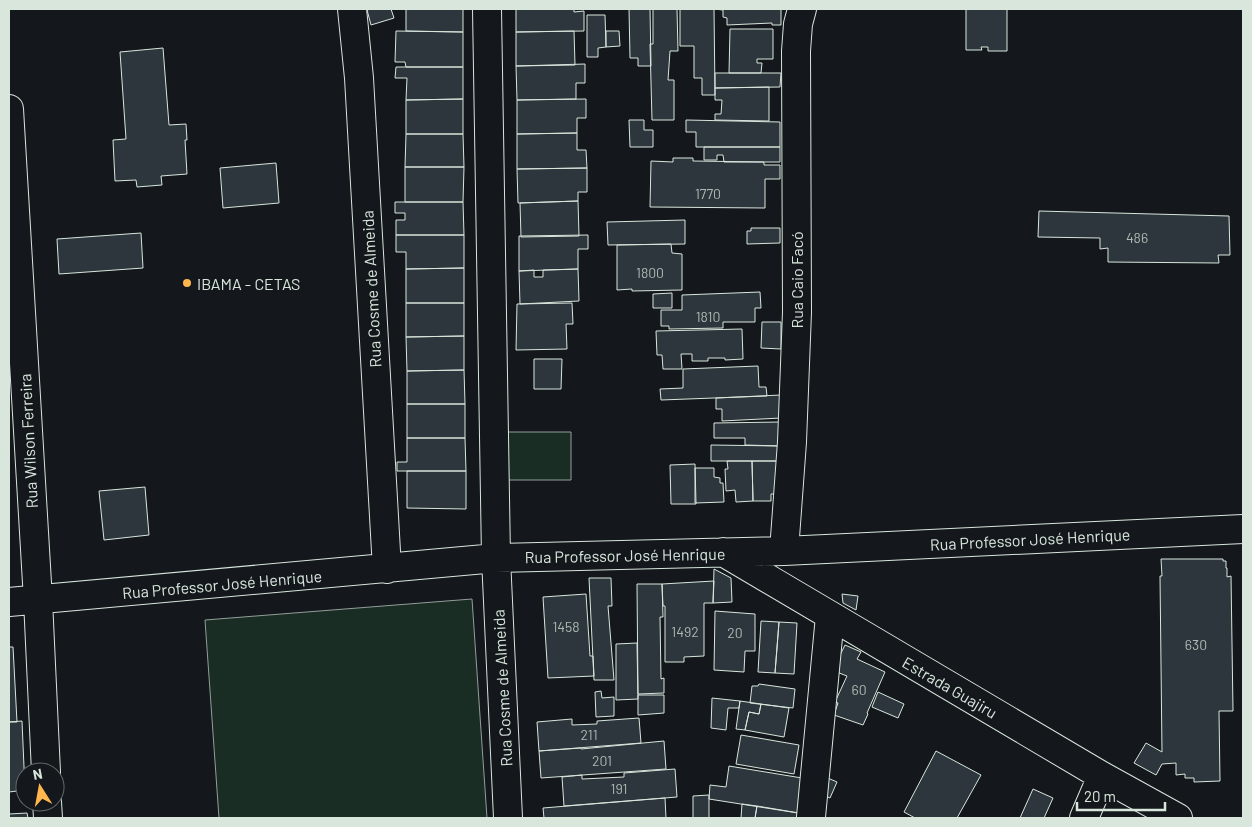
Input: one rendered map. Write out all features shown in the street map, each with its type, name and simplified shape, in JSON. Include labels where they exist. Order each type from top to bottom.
[{"type":"street","name":"Rua Cosme de Almeida","points":[[352,9],[359,78],[387,569]]},
{"type":"street","name":"Rua Cosme de Almeida","points":[[487,9],[496,558],[508,818]]},
{"type":"street","name":"Rua Caio Facó","points":[[784,551],[792,442],[796,312],[796,51],[798,24],[802,9]]},
{"type":"street","name":"Rua Wilson Ferreira","points":[[9,109],[38,600],[46,762]]},
{"type":"street","name":"Rua Professor José Henrique","points":[[9,602],[496,558],[784,551],[1243,529]]},
{"type":"street","name":"Estrada Guajiru","points":[[723,552],[1102,776],[1178,818]]},
{"type":"street","points":[[810,817],[830,616]]},
{"type":"street","points":[[1084,818],[1102,776]]},
{"type":"green space","points":[[506,432],[571,432],[571,480],[507,480]]},
{"type":"green space","points":[[472,599],[487,818],[219,818],[205,620]]},
{"type":"building","points":[[391,9],[394,18],[371,25],[367,10]]},
{"type":"building","points":[[406,9],[463,9],[463,32],[406,31]]},
{"type":"building","points":[[516,9],[574,9],[574,12],[584,11],[584,31],[516,32]]},
{"type":"building","points":[[629,9],[650,9],[651,66],[638,66],[638,58],[630,58]]},
{"type":"building","points":[[653,9],[677,9],[678,51],[670,51],[668,80],[674,80],[674,120],[652,120],[650,44],[653,44]]},
{"type":"building","points":[[680,9],[714,9],[715,95],[702,95],[702,78],[694,78],[694,46],[680,46]]},
{"type":"building","points":[[714,9],[781,9],[781,25],[772,25],[772,23],[727,25],[727,18],[723,17],[723,10]]},
{"type":"building","points":[[966,9],[1007,9],[1007,51],[988,51],[988,47],[981,47],[982,50],[966,50]]},
{"type":"building","points":[[587,15],[605,15],[606,47],[598,48],[598,57],[587,57]]},
{"type":"building","points":[[730,29],[773,29],[773,59],[757,59],[757,63],[762,63],[761,73],[729,73]]},
{"type":"building","points":[[396,31],[463,32],[463,67],[406,67],[405,62],[395,62]]},
{"type":"building","points":[[574,31],[575,65],[516,66],[516,32]]},
{"type":"building","points":[[606,31],[619,31],[620,46],[606,47]]},
{"type":"building","points":[[163,48],[169,125],[186,124],[187,174],[161,176],[162,185],[137,187],[136,180],[115,181],[113,140],[126,139],[120,52]]},
{"type":"building","points":[[585,64],[585,83],[576,83],[576,99],[517,100],[516,66]]},
{"type":"building","points":[[396,67],[463,67],[463,99],[406,100],[407,78],[395,78]]},
{"type":"building","points":[[715,73],[781,73],[780,87],[715,88]]},
{"type":"building","points":[[769,87],[769,121],[715,120],[715,114],[721,114],[722,100],[715,100],[715,88]]},
{"type":"building","points":[[463,99],[463,134],[406,134],[406,100]]},
{"type":"building","points":[[586,99],[586,118],[577,118],[577,133],[517,134],[517,100]]},
{"type":"building","points":[[629,120],[644,120],[644,130],[653,130],[653,147],[630,147]]},
{"type":"building","points":[[686,120],[780,122],[780,147],[696,147],[696,132],[686,132]]},
{"type":"building","points":[[577,133],[577,150],[586,150],[587,168],[517,169],[517,134]]},
{"type":"building","points":[[406,134],[463,134],[464,167],[405,167]]},
{"type":"building","points":[[704,147],[780,147],[780,162],[724,162],[723,155],[717,155],[717,160],[704,160]]},
{"type":"building","points":[[673,158],[693,158],[693,161],[764,162],[764,165],[780,165],[780,179],[765,179],[765,208],[650,207],[651,161],[673,162]]},
{"type":"building","points":[[276,163],[279,203],[223,208],[220,168]]},
{"type":"building","points":[[405,167],[464,167],[463,202],[405,202]]},
{"type":"building","points":[[587,168],[587,192],[578,192],[578,201],[518,203],[517,169]]},
{"type":"building","points":[[578,201],[579,236],[521,237],[520,203]]},
{"type":"building","points":[[395,202],[463,202],[464,235],[396,235],[396,220],[405,220],[405,213],[395,213]]},
{"type":"building","points":[[1039,211],[1229,216],[1230,255],[1218,255],[1219,263],[1108,262],[1108,248],[1100,249],[1100,238],[1038,237]]},
{"type":"building","points":[[685,220],[685,244],[608,245],[607,222]]},
{"type":"building","points":[[751,228],[780,228],[780,243],[747,244],[747,231],[751,231]]},
{"type":"building","points":[[141,233],[143,268],[59,274],[57,239]]},
{"type":"building","points":[[396,235],[464,235],[464,268],[406,269],[406,252],[396,252]]},
{"type":"building","points":[[588,235],[588,249],[578,249],[578,269],[519,271],[519,236]]},
{"type":"building","points":[[671,244],[672,253],[682,254],[682,290],[617,290],[617,245]]},
{"type":"building","points":[[464,268],[464,303],[406,303],[406,269]]},
{"type":"building","points":[[578,269],[579,301],[520,304],[519,271],[534,270],[534,277],[543,277],[543,270]]},
{"type":"building","points":[[760,292],[761,308],[755,308],[755,322],[723,322],[723,328],[669,329],[669,326],[661,326],[661,310],[682,310],[682,295]]},
{"type":"building","points":[[672,293],[672,308],[653,308],[653,294]]},
{"type":"building","points":[[406,303],[464,303],[464,336],[406,337]]},
{"type":"building","points":[[572,303],[573,324],[566,324],[567,349],[516,350],[517,304]]},
{"type":"building","points":[[762,322],[781,322],[781,349],[761,348]]},
{"type":"building","points":[[742,329],[743,359],[725,360],[725,358],[708,358],[708,361],[692,361],[692,354],[681,354],[682,369],[663,369],[662,355],[657,355],[656,331]]},
{"type":"building","points":[[464,336],[464,370],[407,371],[406,337]]},
{"type":"building","points":[[534,359],[562,359],[561,389],[534,389]]},
{"type":"building","points":[[758,366],[759,387],[766,387],[767,396],[661,400],[660,389],[683,388],[683,369]]},
{"type":"building","points":[[464,370],[465,404],[407,404],[407,371]]},
{"type":"building","points":[[781,395],[781,418],[722,421],[722,409],[716,409],[716,398]]},
{"type":"building","points":[[407,404],[465,404],[465,438],[407,438]]},
{"type":"building","points":[[781,422],[781,446],[745,445],[745,438],[714,438],[714,423]]},
{"type":"building","points":[[407,438],[465,438],[466,471],[397,471],[397,462],[407,462]]},
{"type":"building","points":[[711,445],[781,446],[781,461],[711,461]]},
{"type":"building","points":[[727,461],[752,461],[753,501],[736,502],[735,490],[726,491],[725,469],[728,469]]},
{"type":"building","points":[[752,461],[781,461],[780,494],[771,494],[771,501],[753,501]]},
{"type":"building","points":[[695,464],[696,504],[671,504],[670,465]]},
{"type":"building","points":[[695,468],[714,468],[714,477],[720,478],[720,483],[723,483],[724,502],[695,503]]},
{"type":"building","points":[[407,471],[466,471],[466,509],[407,508]]},
{"type":"building","points":[[145,487],[149,535],[104,540],[99,491]]},
{"type":"building","points":[[1161,559],[1223,559],[1223,561],[1226,561],[1227,577],[1231,576],[1233,711],[1219,711],[1220,781],[1194,782],[1194,778],[1185,778],[1185,774],[1176,775],[1176,763],[1162,764],[1156,775],[1134,763],[1146,743],[1162,752]]},
{"type":"building","points":[[714,569],[731,578],[732,602],[713,603]]},
{"type":"building","points":[[589,578],[611,578],[612,606],[608,606],[614,680],[594,680]]},
{"type":"building","points":[[714,581],[713,603],[704,603],[704,656],[684,657],[684,662],[665,662],[665,606],[663,606],[662,584]]},
{"type":"building","points":[[637,584],[662,584],[663,617],[660,617],[661,679],[664,678],[664,693],[638,694]]},
{"type":"building","points":[[586,594],[590,656],[593,656],[594,676],[548,678],[543,597]]},
{"type":"building","points":[[842,594],[858,596],[856,610],[843,603]]},
{"type":"building","points":[[715,611],[755,614],[755,651],[745,651],[744,672],[714,670]]},
{"type":"building","points":[[761,621],[779,622],[775,673],[758,672]]},
{"type":"building","points":[[779,622],[797,623],[794,674],[775,673]]},
{"type":"building","points":[[637,643],[638,699],[616,700],[616,644]]},
{"type":"building","points":[[845,645],[861,652],[857,659],[885,672],[863,725],[834,715],[838,703],[835,702],[847,676],[834,671],[834,667]]},
{"type":"building","points":[[9,647],[13,647],[17,722],[9,722]]},
{"type":"building","points":[[759,684],[795,689],[793,708],[750,703],[752,686],[758,686]]},
{"type":"building","points":[[601,691],[602,698],[614,697],[614,716],[596,717],[595,692]]},
{"type":"building","points":[[878,692],[904,704],[898,718],[872,707]]},
{"type":"building","points":[[638,695],[664,695],[664,713],[638,715]]},
{"type":"building","points":[[712,698],[740,701],[739,708],[728,708],[726,730],[711,728]]},
{"type":"building","points":[[740,701],[761,704],[759,714],[749,712],[745,730],[736,729]]},
{"type":"building","points":[[761,704],[789,708],[784,737],[745,730],[749,712],[759,714]]},
{"type":"building","points":[[639,718],[641,743],[539,751],[537,722],[572,719],[572,725],[597,724],[597,721]]},
{"type":"building","points":[[22,721],[24,762],[15,762],[15,791],[9,792],[9,722]]},
{"type":"building","points":[[741,735],[799,745],[794,774],[736,764]]},
{"type":"building","points":[[664,741],[666,769],[541,778],[539,751]]},
{"type":"building","points":[[936,751],[981,775],[957,818],[915,818],[904,812]]},
{"type":"building","points":[[729,766],[802,778],[798,813],[709,799],[710,785],[726,787]]},
{"type":"building","points":[[675,769],[677,797],[564,806],[562,777],[582,775],[582,779],[624,777],[624,773]]},
{"type":"building","points":[[823,776],[837,782],[830,798],[817,792]]},
{"type":"building","points":[[1033,789],[1053,798],[1044,818],[1020,818]]},
{"type":"building","points":[[709,795],[709,818],[693,818],[693,796]]},
{"type":"building","points":[[665,798],[666,818],[544,818],[543,808]]},
{"type":"building","points":[[742,804],[757,806],[755,818],[741,818]]},
{"type":"building","points":[[757,806],[799,813],[799,818],[755,818]]},
{"type":"building","points":[[27,813],[28,818],[9,818],[9,814]]},
{"type":"place","name":"IBAMA - CETAS","points":[[187,283]]}]
